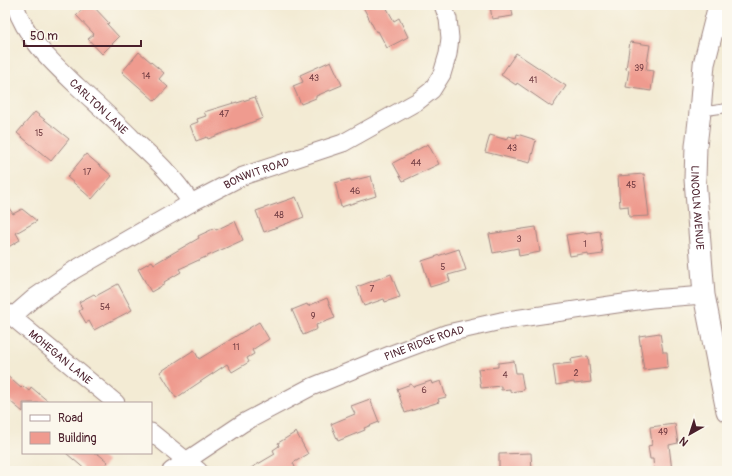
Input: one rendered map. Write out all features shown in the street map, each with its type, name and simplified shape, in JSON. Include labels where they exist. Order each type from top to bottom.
[{"type":"street","name":"CARLTON LANE","points":[[15,5],[18,17],[32,40],[58,68],[160,164],[180,186],[191,203]]},
{"type":"street","name":"BONWIT ROAD","points":[[8,314],[74,270],[191,203],[243,176],[343,143],[418,101],[432,90],[442,74],[448,54],[450,38],[448,18],[443,5]]},
{"type":"street","name":"LINCOLN AVENUE","points":[[719,5],[704,64],[696,146],[695,179],[704,295],[727,411]]},
{"type":"street","name":"PINE RIDGE ROAD","points":[[171,471],[192,466],[243,423],[309,388],[448,333],[501,321],[636,301],[704,295]]},
{"type":"street","name":"MOHEGAN LANE","points":[[8,314],[115,402]]},
{"type":"street","points":[[152,433],[192,466]]},
{"type":"lane","points":[[700,112],[727,108]]},
{"type":"building","points":[[87,5],[92,5],[109,23],[107,24],[119,37],[102,54],[88,39],[94,34],[76,15]]},
{"type":"building","points":[[362,5],[385,5],[394,21],[399,18],[408,37],[387,48],[378,31],[376,32]]},
{"type":"building","points":[[490,5],[511,5],[513,16],[492,19]]},
{"type":"building","points":[[630,42],[650,45],[646,70],[654,71],[651,91],[626,87],[629,70],[626,69]]},
{"type":"building","points":[[139,52],[164,73],[159,79],[168,87],[155,101],[122,72]]},
{"type":"building","points":[[516,53],[566,86],[552,107],[517,83],[516,85],[501,75]]},
{"type":"building","points":[[331,61],[342,85],[301,104],[293,86],[303,82],[300,75]]},
{"type":"building","points":[[255,97],[263,118],[208,139],[207,137],[196,141],[190,125],[198,122],[197,119],[206,116],[204,112]]},
{"type":"building","points":[[35,112],[69,139],[51,161],[17,133]]},
{"type":"building","points":[[517,134],[536,140],[530,163],[485,152],[490,135],[507,140],[509,136],[516,138]]},
{"type":"building","points":[[428,144],[439,164],[403,181],[393,163]]},
{"type":"building","points":[[86,154],[112,176],[92,199],[67,177]]},
{"type":"building","points":[[644,174],[649,216],[629,217],[628,206],[620,207],[618,176]]},
{"type":"building","points":[[371,176],[376,196],[341,207],[335,183]]},
{"type":"building","points":[[296,197],[304,217],[264,232],[256,211]]},
{"type":"building","points":[[5,202],[13,214],[22,209],[37,221],[16,233],[20,240],[5,249]]},
{"type":"building","points":[[235,221],[243,240],[179,269],[181,272],[151,292],[138,269],[152,261],[154,264],[199,238],[198,236],[215,228],[216,230]]},
{"type":"building","points":[[536,227],[540,252],[519,256],[518,248],[493,253],[489,234]]},
{"type":"building","points":[[600,231],[603,254],[588,256],[588,253],[570,256],[566,235]]},
{"type":"building","points":[[459,249],[466,270],[448,275],[450,281],[430,287],[422,261]]},
{"type":"building","points":[[391,274],[400,297],[385,302],[384,299],[364,306],[357,287]]},
{"type":"building","points":[[118,284],[132,310],[94,330],[89,321],[86,323],[79,311],[82,309],[79,302],[94,294],[96,296]]},
{"type":"building","points":[[327,298],[335,318],[316,325],[317,329],[303,335],[292,310],[307,304],[308,306]]},
{"type":"building","points":[[259,322],[269,339],[252,350],[254,354],[247,358],[249,362],[232,372],[227,364],[176,398],[160,372],[194,350],[199,359]]},
{"type":"building","points":[[660,333],[663,352],[667,352],[668,367],[644,370],[639,336]]},
{"type":"building","points":[[588,356],[591,382],[574,384],[574,382],[556,385],[553,365],[572,363],[571,359]]},
{"type":"building","points":[[514,361],[516,373],[521,373],[524,390],[510,392],[510,389],[501,390],[501,386],[481,388],[478,369],[498,367],[498,363]]},
{"type":"building","points":[[5,374],[21,388],[23,386],[29,391],[31,387],[49,402],[22,402],[22,411],[5,397]]},
{"type":"building","points":[[431,381],[432,384],[441,381],[446,397],[438,399],[439,402],[405,413],[397,389],[411,384],[413,387]]},
{"type":"building","points":[[370,399],[379,422],[364,428],[365,430],[338,441],[331,424],[355,414],[351,406]]},
{"type":"building","points":[[675,424],[678,443],[669,445],[672,471],[654,471],[653,459],[650,459],[648,446],[652,445],[650,427]]},
{"type":"building","points":[[296,432],[308,454],[293,463],[295,467],[288,471],[246,471],[275,454],[273,450],[279,446],[278,443]]},
{"type":"building","points":[[531,453],[532,471],[499,471],[499,454]]},
{"type":"building","points":[[67,454],[98,454],[108,462],[100,471],[87,471]]}]
